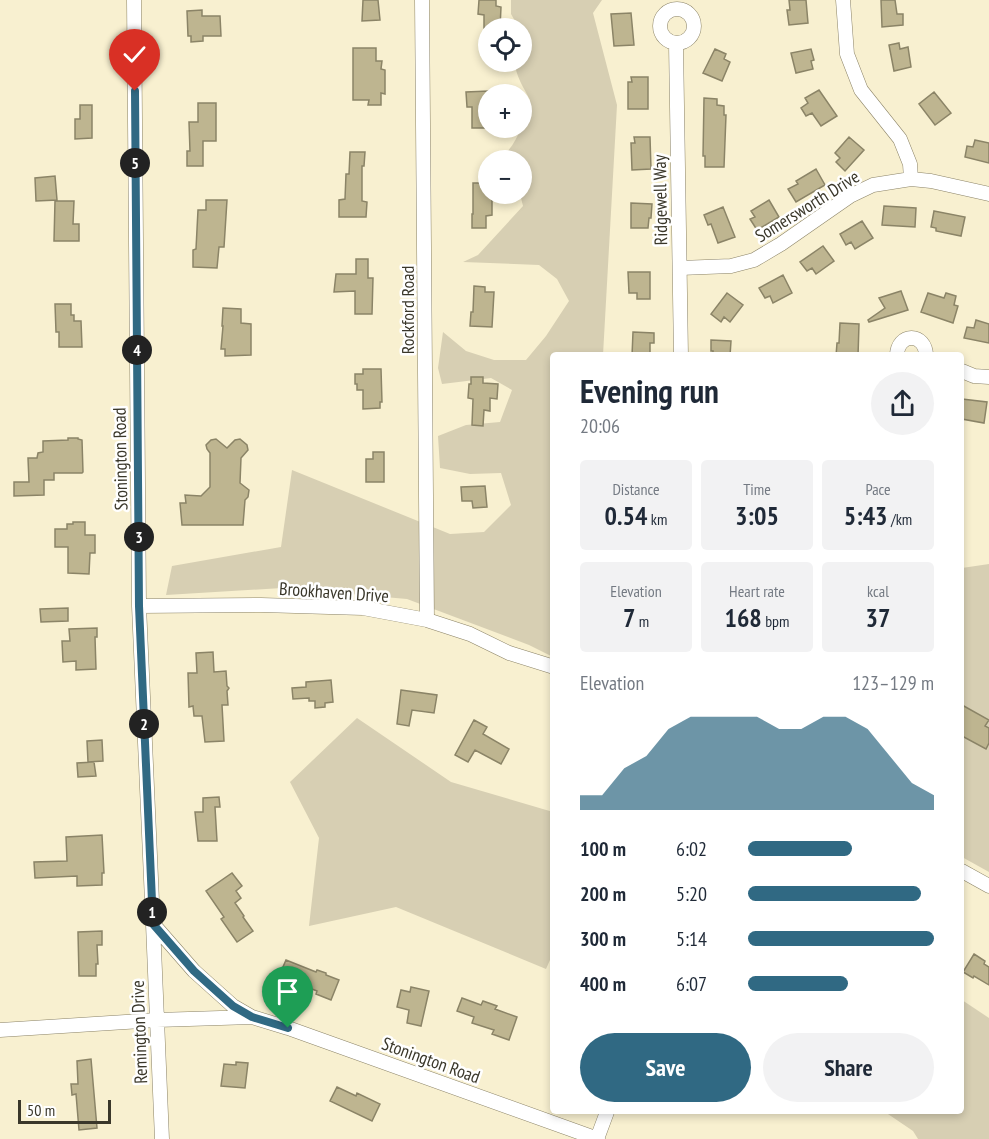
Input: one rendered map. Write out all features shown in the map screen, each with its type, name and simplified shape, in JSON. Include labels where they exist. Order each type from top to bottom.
[{"type":"street","name":"Stonington Road","points":[[134,0],[139,606],[153,924],[194,971],[233,1006],[252,1017],[300,1032],[598,1139]]},
{"type":"street","name":"Rockford Road","points":[[422,0],[427,620]]},
{"type":"street","points":[[843,0],[847,54],[857,81],[861,90],[900,139],[910,164],[911,179]]},
{"type":"street","name":"Ridgewell Way","points":[[675,44],[681,352]]},
{"type":"street","name":"Somersworth Drive","points":[[680,268],[731,266],[754,260],[850,196],[873,185],[911,179],[931,180],[989,194]]},
{"type":"street","points":[[897,352],[901,342],[915,338],[923,344],[926,352]]},
{"type":"street","points":[[964,372],[974,376],[989,377]]},
{"type":"street","name":"Brookhaven Drive","points":[[139,606],[261,605],[363,608],[427,620],[470,634],[509,653],[550,666]]},
{"type":"street","points":[[964,872],[989,886]]},
{"type":"street","name":"Remington Drive","points":[[153,924],[162,1139]]},
{"type":"street","name":"Stonington Road","points":[[0,1030],[157,1020],[252,1017]]},
{"type":"street","points":[[598,1139],[606,1114]]},
{"type":"shaded area","points":[[511,0],[602,0],[593,13],[617,105],[603,352],[550,352],[550,656],[529,645],[407,599],[282,588],[166,595],[172,566],[281,547],[292,470],[450,534],[484,532],[511,505],[501,473],[470,474],[440,468],[438,436],[466,425],[500,422],[512,390],[491,378],[442,384],[438,368],[443,332],[466,351],[494,360],[526,360],[546,336],[569,301],[557,279],[539,265],[463,262],[478,255],[522,204],[532,204],[532,150],[509,150],[516,138],[532,138],[532,84],[522,84],[516,72],[532,72],[532,18],[513,18]]},
{"type":"shaded area","points":[[989,564],[989,872],[964,858],[964,568]]},
{"type":"shaded area","points":[[357,718],[451,782],[550,811],[550,960],[546,969],[396,907],[309,926],[319,838],[290,782]]},
{"type":"shaded area","points":[[964,1001],[989,1018],[989,1139],[918,1139],[913,1131],[888,1114],[964,1114]]},
{"type":"building","points":[[363,0],[378,0],[380,20],[362,21]]},
{"type":"building","points":[[479,0],[496,0],[496,6],[501,7],[500,18],[484,18],[484,15],[478,14]]},
{"type":"building","points":[[789,0],[806,0],[808,23],[789,25],[787,10],[790,10]]},
{"type":"building","points":[[881,0],[895,0],[897,14],[903,14],[903,25],[882,27]]},
{"type":"building","points":[[202,10],[202,16],[220,16],[221,36],[203,36],[203,41],[191,42],[191,36],[188,36],[187,11]]},
{"type":"building","points":[[631,13],[634,45],[614,46],[611,14]]},
{"type":"building","points":[[899,43],[900,49],[908,47],[911,67],[894,71],[889,45]]},
{"type":"building","points":[[353,48],[376,48],[376,61],[382,61],[381,69],[385,70],[385,94],[381,93],[381,105],[368,105],[369,100],[353,100]]},
{"type":"building","points":[[715,49],[726,54],[724,59],[730,62],[722,81],[703,73]]},
{"type":"building","points":[[811,49],[814,60],[811,61],[813,69],[796,73],[791,53]]},
{"type":"building","points":[[631,77],[648,77],[648,109],[628,109],[628,82],[632,82]]},
{"type":"building","points":[[819,90],[837,116],[821,126],[812,113],[806,116],[801,108],[808,103],[805,98]]},
{"type":"building","points":[[478,91],[478,128],[472,128],[472,107],[467,107],[466,92]]},
{"type":"building","points":[[934,92],[951,113],[935,125],[919,104]]},
{"type":"building","points":[[704,98],[717,99],[717,105],[724,106],[724,115],[726,115],[724,167],[705,167],[705,156],[703,156]]},
{"type":"building","points":[[198,103],[216,103],[216,141],[203,141],[203,166],[187,166],[187,151],[190,151],[189,122],[198,122]]},
{"type":"building","points":[[80,105],[92,105],[92,138],[75,139],[75,119],[80,119]]},
{"type":"building","points":[[634,137],[650,137],[651,169],[632,170],[631,143],[635,143]]},
{"type":"building","points":[[849,137],[864,150],[845,171],[836,162],[840,158],[835,153]]},
{"type":"building","points":[[975,140],[989,143],[989,163],[965,157],[967,146],[973,147]]},
{"type":"building","points":[[350,152],[365,152],[364,166],[362,166],[362,201],[367,202],[366,217],[339,217],[339,200],[345,199]]},
{"type":"building","points":[[816,169],[825,185],[796,202],[788,189],[798,184],[796,181]]},
{"type":"building","points":[[55,176],[57,200],[36,201],[35,178]]},
{"type":"building","points":[[473,183],[478,183],[478,204],[492,204],[492,215],[486,216],[486,228],[472,228]]},
{"type":"building","points":[[206,200],[227,200],[224,247],[219,247],[217,268],[193,267],[198,210],[206,210]]},
{"type":"building","points":[[769,200],[779,217],[757,230],[750,219],[755,217],[751,211]]},
{"type":"building","points":[[55,201],[74,201],[73,224],[79,224],[79,241],[54,241]]},
{"type":"building","points":[[631,203],[652,204],[648,228],[631,228]]},
{"type":"building","points":[[884,206],[916,208],[915,227],[882,225]]},
{"type":"building","points":[[723,207],[735,237],[718,243],[711,224],[708,225],[704,215]]},
{"type":"building","points":[[934,211],[965,217],[961,236],[936,231],[936,228],[931,227]]},
{"type":"building","points":[[862,221],[873,238],[855,249],[851,242],[846,245],[840,234]]},
{"type":"building","points":[[823,246],[834,261],[816,274],[812,268],[807,271],[800,262]]},
{"type":"building","points":[[356,259],[368,259],[368,278],[373,278],[372,314],[355,314],[355,291],[334,292],[336,274],[356,274]]},
{"type":"building","points":[[628,272],[650,272],[650,299],[637,299],[637,293],[629,293]]},
{"type":"building","points":[[783,275],[792,293],[773,303],[770,296],[765,298],[759,288]]},
{"type":"building","points":[[474,286],[485,287],[485,292],[494,292],[492,327],[470,326]]},
{"type":"building","points":[[901,291],[908,310],[869,322],[868,320],[885,308],[879,298]]},
{"type":"building","points":[[727,293],[743,305],[730,322],[724,317],[721,322],[711,314]]},
{"type":"building","points":[[928,293],[944,298],[946,293],[956,296],[954,305],[958,306],[953,323],[921,312]]},
{"type":"building","points":[[55,304],[71,304],[71,315],[74,315],[74,321],[81,321],[82,347],[59,347]]},
{"type":"building","points":[[223,308],[241,309],[241,323],[251,324],[251,355],[225,356],[225,349],[221,349]]},
{"type":"building","points":[[976,320],[989,324],[989,343],[964,338],[967,327],[974,328]]},
{"type":"building","points":[[840,323],[859,324],[858,352],[836,352],[837,343],[839,343]]},
{"type":"building","points":[[633,332],[654,333],[654,343],[650,343],[650,352],[632,352]]},
{"type":"building","points":[[711,340],[731,341],[730,352],[711,351]]},
{"type":"building","points":[[363,369],[381,369],[382,402],[380,402],[380,408],[363,409],[363,390],[357,390],[355,374],[363,374]]},
{"type":"building","points":[[471,377],[483,377],[483,383],[498,384],[497,399],[490,398],[490,411],[484,410],[483,426],[472,425],[473,399],[468,398]]},
{"type":"building","points":[[964,399],[987,402],[984,423],[964,419]]},
{"type":"building","points":[[68,438],[82,440],[83,472],[54,473],[54,480],[44,480],[44,495],[14,496],[14,482],[29,482],[28,458],[37,458],[38,453],[43,452],[43,441],[68,440]]},
{"type":"building","points":[[216,439],[227,448],[235,440],[240,439],[247,445],[248,450],[241,458],[240,483],[249,490],[245,500],[243,525],[182,525],[180,503],[186,503],[185,495],[201,496],[210,487],[210,453],[206,445]]},
{"type":"building","points":[[373,452],[384,452],[384,482],[366,482],[366,459],[373,459]]},
{"type":"building","points":[[485,486],[487,507],[473,508],[472,501],[462,501],[461,487]]},
{"type":"building","points":[[73,522],[85,522],[85,535],[95,535],[95,553],[90,553],[89,574],[68,573],[68,547],[55,547],[55,529],[67,529],[67,524],[73,524]]},
{"type":"building","points":[[68,608],[68,621],[41,622],[40,609]]},
{"type":"building","points":[[97,628],[96,669],[76,670],[76,661],[63,662],[62,641],[70,641],[69,629]]},
{"type":"building","points":[[213,652],[214,672],[226,671],[229,688],[227,691],[228,705],[222,705],[224,741],[205,742],[202,716],[194,716],[193,706],[189,707],[188,673],[197,673],[196,653]]},
{"type":"building","points":[[331,680],[333,702],[325,703],[325,707],[315,708],[315,701],[309,701],[309,698],[293,699],[292,688],[306,687],[306,682]]},
{"type":"building","points":[[401,690],[437,695],[434,713],[412,710],[409,726],[397,724]]},
{"type":"building","points":[[964,706],[989,720],[985,726],[989,728],[989,743],[986,749],[964,737]]},
{"type":"building","points":[[474,720],[487,727],[483,734],[509,749],[501,764],[475,750],[468,762],[455,755]]},
{"type":"building","points":[[102,740],[103,761],[88,762],[87,741]]},
{"type":"building","points":[[94,762],[96,776],[78,777],[77,763]]},
{"type":"building","points":[[219,797],[220,807],[215,807],[217,841],[198,841],[195,812],[203,812],[203,798]]},
{"type":"building","points":[[102,835],[104,873],[102,873],[102,885],[77,886],[77,876],[35,878],[34,862],[67,861],[66,837]]},
{"type":"building","points":[[232,873],[242,886],[236,891],[241,898],[235,903],[253,931],[237,942],[221,919],[224,917],[206,891]]},
{"type":"building","points":[[102,931],[102,945],[97,945],[96,976],[79,976],[78,932]]},
{"type":"building","points":[[974,954],[985,961],[984,964],[989,967],[989,985],[974,976],[973,978],[964,970]]},
{"type":"building","points":[[286,960],[316,972],[317,970],[326,973],[339,980],[331,1000],[316,994],[317,991],[279,976]]},
{"type":"building","points":[[411,987],[429,991],[421,1026],[407,1023],[409,1010],[397,1007],[401,990],[410,992]]},
{"type":"building","points":[[462,998],[481,1005],[483,1001],[497,1006],[495,1009],[517,1017],[509,1040],[492,1034],[494,1030],[472,1023],[474,1017],[457,1011]]},
{"type":"building","points":[[91,1059],[97,1128],[79,1130],[76,1094],[72,1095],[71,1084],[78,1084],[77,1061]]},
{"type":"building","points":[[236,1062],[248,1063],[245,1088],[221,1086],[224,1064],[236,1065]]},
{"type":"building","points":[[337,1087],[380,1104],[372,1121],[330,1101]]},
{"type":"route","points":[[135,91],[139,606],[153,924],[194,971],[233,1006],[252,1017],[288,1028]]}]
